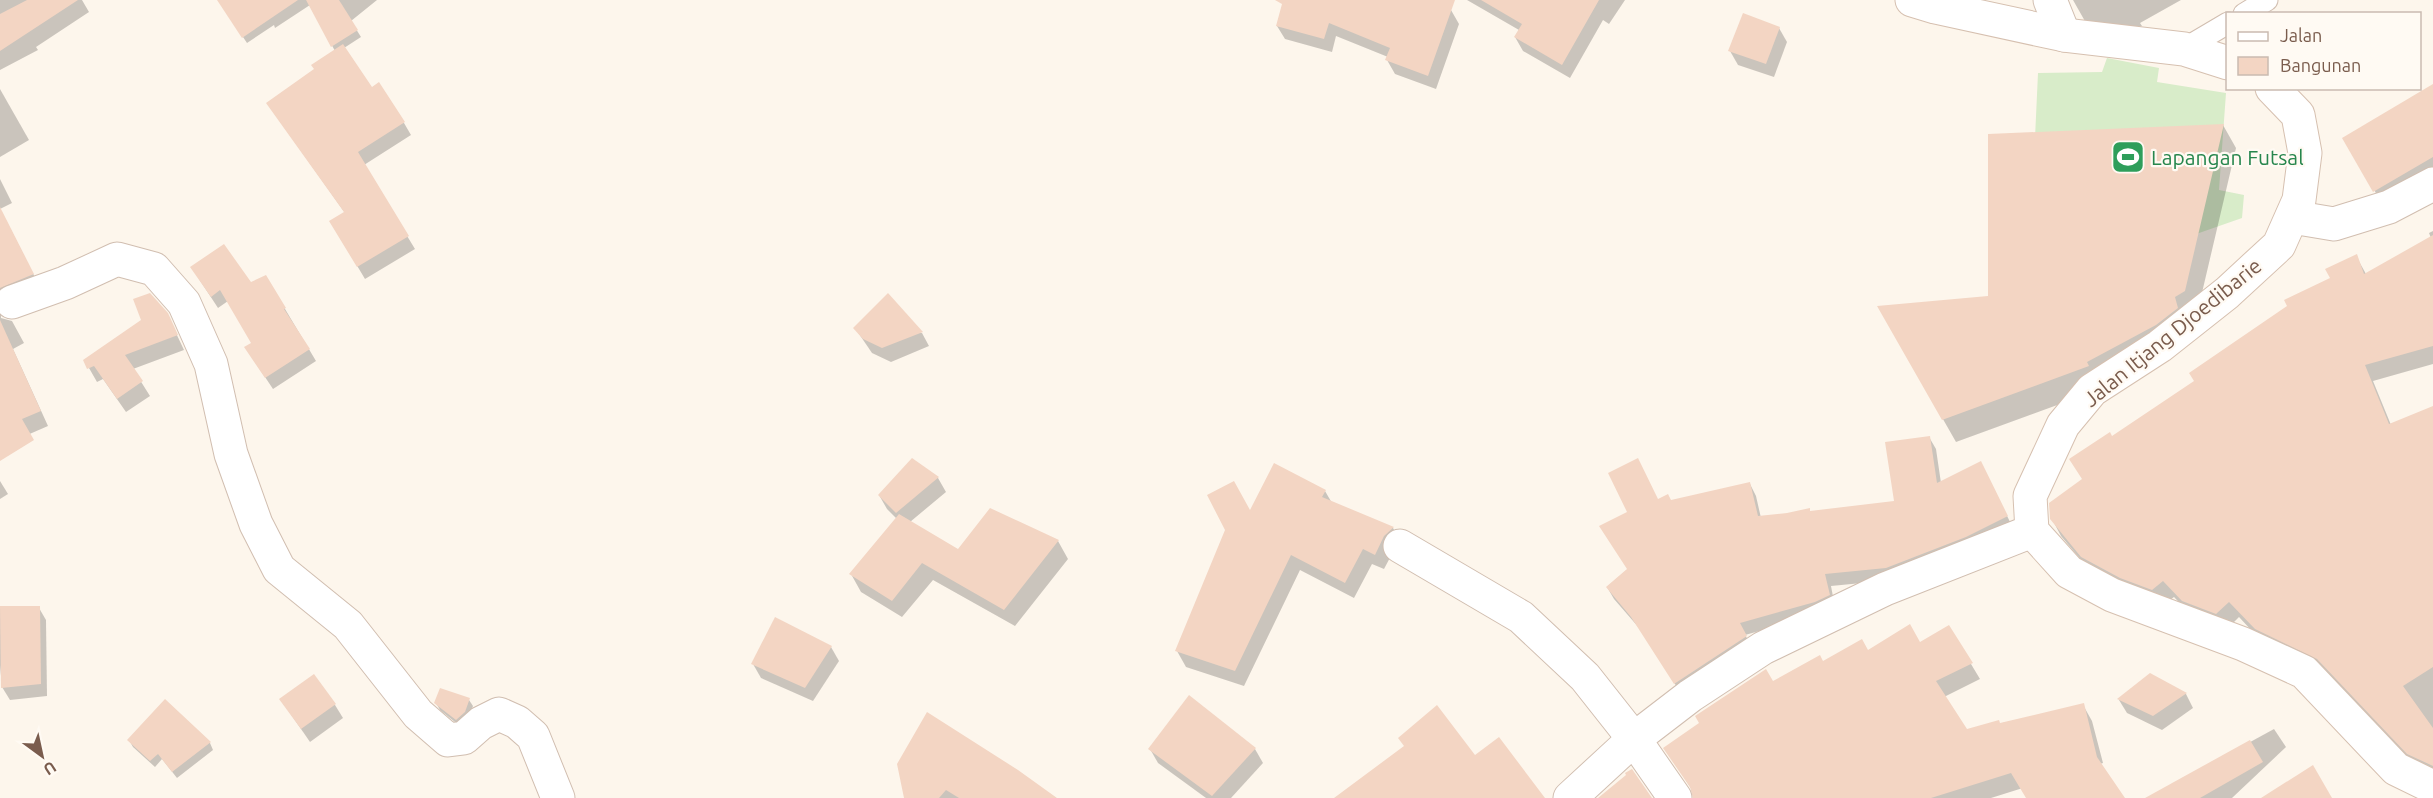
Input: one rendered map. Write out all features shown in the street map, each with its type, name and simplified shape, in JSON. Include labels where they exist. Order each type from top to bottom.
[{"type":"street","points":[[1912,0],[1935,7],[2064,34],[2184,49],[2226,62]]},
{"type":"street","points":[[2050,0],[2064,34]]},
{"type":"street","name":"Jalan Itjang Djoedibarie","points":[[2032,531],[2030,496],[2063,425],[2092,390],[2160,346],[2227,293],[2278,245],[2300,200],[2305,153],[2298,115],[2274,90]]},
{"type":"street","points":[[2292,216],[2334,224],[2389,207],[2433,184]]},
{"type":"street","points":[[12,302],[65,283],[117,259],[154,269],[184,303],[212,364],[231,454],[256,524],[279,569],[348,625],[417,714],[448,740],[464,738],[481,723],[499,714],[517,722],[533,736],[558,798]]},
{"type":"street","points":[[1570,798],[1634,739],[1690,696],[1763,648],[1885,589],[2032,531],[2069,572],[2112,595],[2243,644],[2304,672],[2396,768],[2433,787]]},
{"type":"street","points":[[1400,546],[1521,617],[1585,677],[1634,739],[1675,798]]},
{"type":"lane","points":[[2247,12],[2267,0]]},
{"type":"lane","points":[[2184,49],[2226,24]]},
{"type":"green space","name":"Lapangan Futsal","points":[[2107,58],[2159,68],[2157,82],[2226,93],[2219,190],[2244,195],[2242,218],[2162,246],[2030,246],[2038,73],[2102,72]]},
{"type":"building","points":[[27,0],[78,0],[0,51],[0,14]]},
{"type":"building","points":[[217,0],[298,0],[242,38]]},
{"type":"building","points":[[306,0],[339,0],[358,30],[331,47]]},
{"type":"building","points":[[1275,0],[1455,0],[1428,76],[1385,60],[1390,48],[1329,23],[1324,39],[1276,26],[1282,4]]},
{"type":"building","points":[[1481,0],[1599,0],[1562,65],[1514,37],[1522,24]]},
{"type":"building","points":[[1743,13],[1780,27],[1766,64],[1728,51]]},
{"type":"building","points":[[343,44],[372,87],[379,82],[405,122],[358,152],[409,236],[357,267],[329,221],[344,212],[266,103],[314,69],[311,65]]},
{"type":"building","points":[[2433,84],[2433,157],[2373,192],[2342,138]]},
{"type":"building","points":[[2224,124],[2185,291],[2175,297],[2178,308],[2156,325],[2087,362],[2089,366],[1942,420],[1877,306],[1988,296],[1988,134]]},
{"type":"building","points":[[0,207],[34,274],[0,288]]},
{"type":"building","points":[[2433,235],[2433,346],[2365,365],[2389,424],[2433,406],[2433,667],[2403,686],[2433,728],[2433,766],[2407,754],[2317,659],[2255,629],[2229,602],[2216,614],[2182,601],[2163,581],[2152,590],[2120,578],[2081,557],[2050,519],[2049,503],[2082,479],[2069,459],[2110,432],[2112,436],[2194,381],[2189,373],[2287,306],[2284,300],[2330,278],[2325,269],[2357,254],[2364,274]]},
{"type":"building","points":[[224,244],[251,282],[266,275],[286,308],[284,309],[310,349],[265,378],[244,347],[251,343],[220,290],[211,297],[190,267]]},
{"type":"building","points":[[150,293],[168,313],[178,335],[125,355],[143,381],[117,399],[94,366],[87,369],[83,360],[141,320],[133,299]]},
{"type":"building","points":[[888,293],[923,332],[882,348],[863,339],[853,328]]},
{"type":"building","points":[[0,320],[41,411],[22,419],[34,440],[0,461]]},
{"type":"building","points":[[1930,436],[1937,483],[1981,461],[2008,516],[1966,537],[1886,568],[1825,574],[1830,595],[1815,602],[1740,623],[1747,636],[1674,684],[1631,617],[1606,587],[1627,569],[1599,526],[1627,512],[1608,473],[1638,458],[1658,499],[1668,494],[1671,500],[1750,482],[1758,516],[1810,508],[1810,511],[1894,501],[1885,442]]},
{"type":"building","points":[[912,458],[939,477],[896,513],[878,495]]},
{"type":"building","points":[[1274,463],[1326,490],[1322,497],[1394,527],[1384,536],[1375,555],[1363,549],[1345,583],[1291,555],[1235,671],[1175,651],[1225,530],[1207,495],[1234,481],[1250,510]]},
{"type":"building","points":[[990,508],[1059,540],[1004,610],[922,563],[892,601],[849,574],[899,514],[958,549]]},
{"type":"building","points":[[0,606],[40,606],[41,684],[1,688]]},
{"type":"building","points":[[775,617],[832,646],[805,688],[751,664]]},
{"type":"building","points":[[1910,624],[1920,642],[1949,625],[1973,663],[1936,681],[1967,729],[1999,720],[2000,723],[2084,703],[2097,757],[2125,798],[2026,798],[2011,773],[1931,798],[1693,798],[1690,787],[1663,748],[1699,723],[1695,716],[1766,669],[1773,681],[1820,655],[1823,661],[1862,639],[1868,650]]},
{"type":"building","points":[[2150,673],[2187,693],[2153,716],[2117,699]]},
{"type":"building","points":[[314,674],[336,704],[301,729],[279,699]]},
{"type":"building","points":[[440,688],[470,698],[465,712],[456,720],[434,703]]},
{"type":"building","points":[[1189,695],[1256,748],[1212,796],[1148,749]]},
{"type":"building","points":[[165,699],[211,742],[172,772],[158,754],[150,761],[127,740]]},
{"type":"building","points":[[1437,705],[1475,755],[1499,737],[1545,798],[1334,798],[1404,746],[1398,738]]},
{"type":"building","points":[[927,712],[1018,770],[1057,798],[959,798],[946,790],[939,798],[904,798],[897,764]]},
{"type":"building","points":[[2250,740],[2263,762],[2200,798],[2145,798]]},
{"type":"building","points":[[2313,765],[2332,798],[2261,798]]},
{"type":"building","points":[[1632,769],[1652,798],[1598,798],[1626,775],[1625,773]]},
{"type":"place","name":"Lapangan Futsal","points":[[2128,157]]}]
